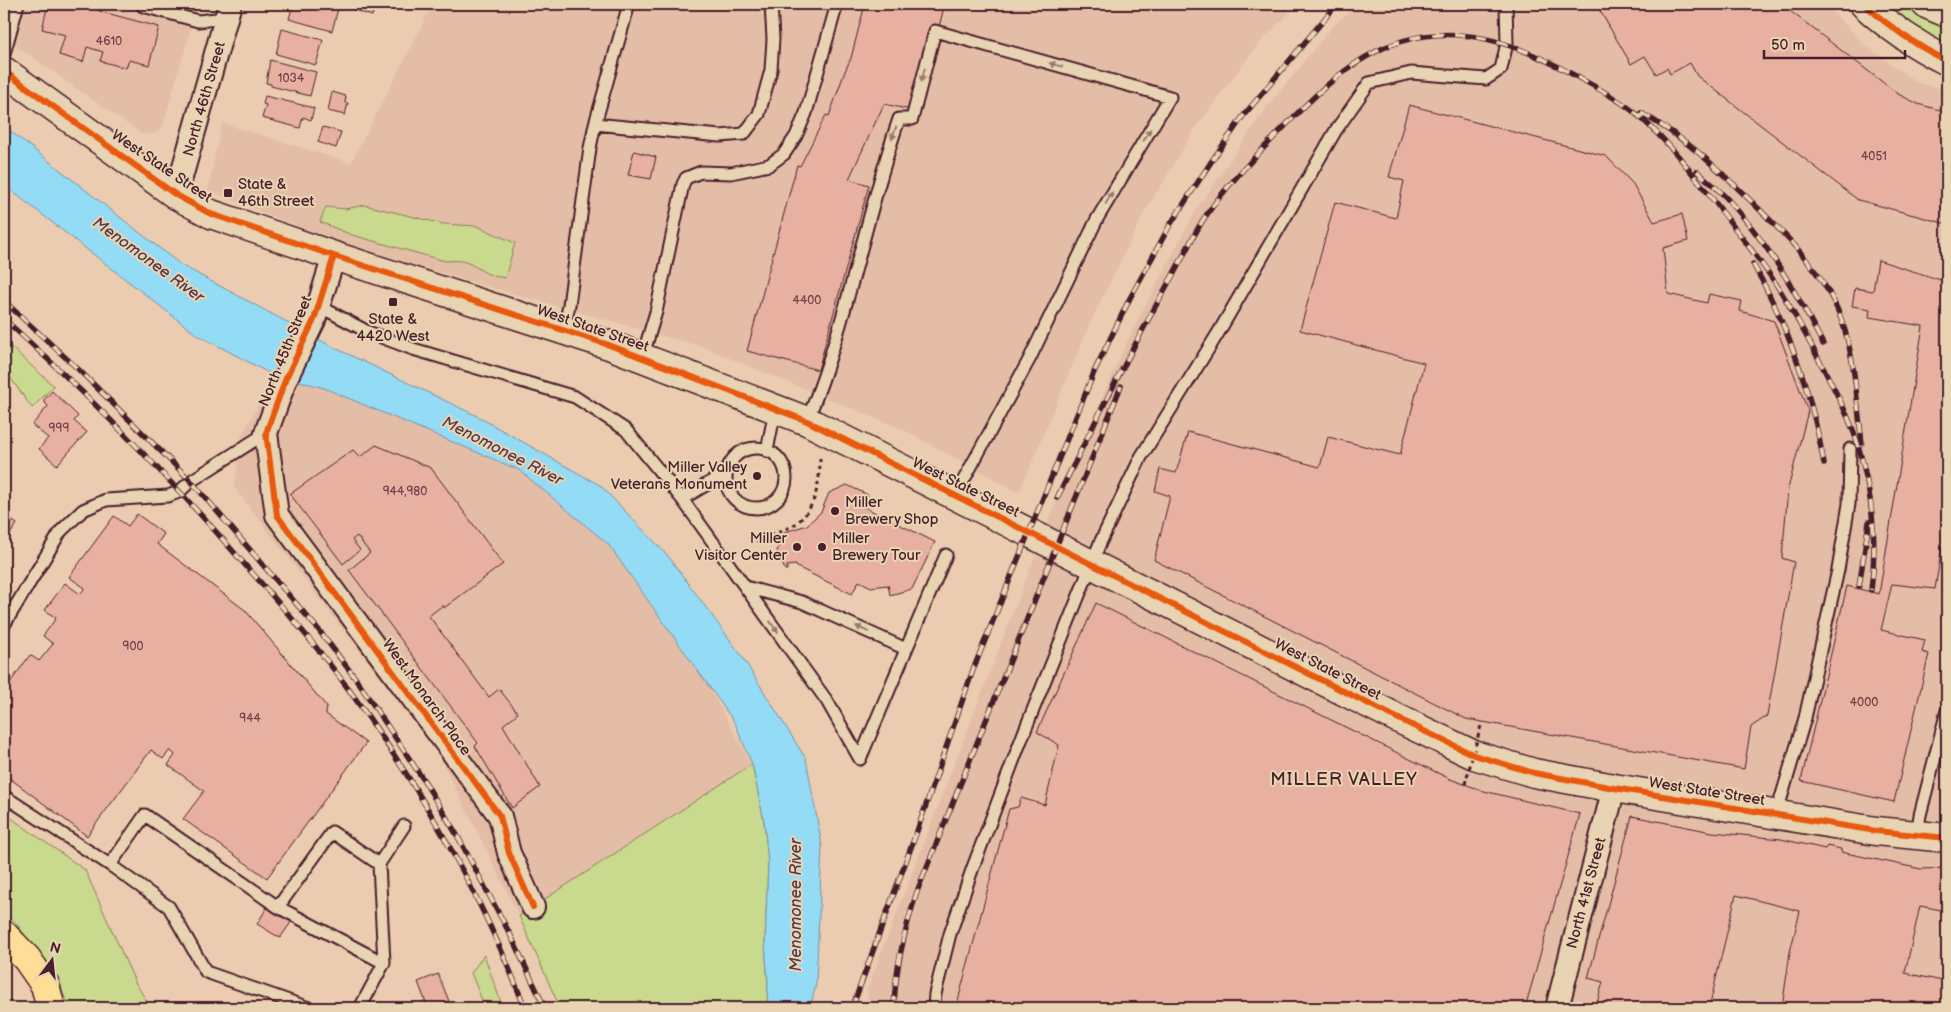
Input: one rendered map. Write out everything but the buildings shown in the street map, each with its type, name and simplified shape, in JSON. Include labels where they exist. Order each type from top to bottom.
[{"type":"highway","points":[[4,935],[27,959],[45,985],[52,1008]]},
{"type":"main road","points":[[1864,4],[1903,35],[1947,61]]},
{"type":"main road","points":[[1926,4],[1947,13]]},
{"type":"main road","name":"West State Street","points":[[4,70],[176,195],[211,214],[334,256],[564,329],[807,421],[1474,755],[1534,773],[1614,788],[1776,815],[1917,836],[1947,838]]},
{"type":"street","name":"North 46th Street","points":[[176,195],[228,11]]},
{"type":"street","name":"North 45th Street","points":[[277,515],[266,433],[286,378],[316,313],[334,256]]},
{"type":"street","name":"West Monarch Place","points":[[277,515],[500,816],[509,853],[532,907]]},
{"type":"street","name":"North 41st Street","points":[[1557,1005],[1614,788]]},
{"type":"lane","points":[[4,54],[18,4]]},
{"type":"lane","points":[[143,4],[143,6],[198,21],[228,11]]},
{"type":"lane","points":[[564,329],[594,124],[629,4]]},
{"type":"lane","points":[[594,124],[720,136],[744,134],[759,114],[771,70],[773,39],[771,4]]},
{"type":"lane","points":[[642,358],[656,312],[682,184],[686,178],[701,172],[731,173],[769,165],[784,154],[796,136],[806,113],[837,4]]},
{"type":"lane","points":[[934,1008],[935,994],[950,934],[972,870],[1023,735],[1100,543],[1139,460],[1217,335],[1336,130],[1369,83],[1411,73],[1486,79],[1501,69],[1508,43],[1506,4]]},
{"type":"lane","points":[[807,421],[832,354],[872,202],[899,119],[912,118],[935,31],[1170,97],[1097,219],[1030,358],[955,496]]},
{"type":"lane","points":[[316,313],[412,349],[575,396],[626,430],[682,499],[746,587],[827,701],[860,759],[946,555]]},
{"type":"lane","points":[[768,450],[775,410]]},
{"type":"lane","points":[[4,625],[61,531],[83,510],[106,500],[168,496],[180,492],[191,481],[266,433]]},
{"type":"lane","points":[[758,448],[768,450],[782,463],[786,473],[786,484],[776,501],[766,507],[756,509],[746,507],[737,502],[730,494],[726,484],[726,473],[729,465],[741,452],[758,448]]},
{"type":"lane","points":[[1776,815],[1805,718],[1838,570],[1849,504],[1850,449]]},
{"type":"lane","points":[[682,499],[726,473]]},
{"type":"lane","points":[[746,587],[802,602],[906,649]]},
{"type":"lane","points":[[1917,836],[1920,815],[1947,711]]},
{"type":"lane","points":[[4,796],[110,865],[169,907],[206,972],[309,1008]]},
{"type":"lane","points":[[110,865],[145,815],[278,907],[384,963]]},
{"type":"lane","points":[[360,1008],[384,963],[379,864],[404,826]]},
{"type":"lane","points":[[278,907],[332,832],[379,864]]},
{"type":"path","points":[[756,541],[794,525],[807,512],[816,492],[820,476],[820,457]]},
{"type":"path","points":[[1465,784],[1482,722]]},
{"type":"shaded area","points":[[4,4],[198,4],[163,125],[155,133],[143,135],[13,44],[4,33]]},
{"type":"shaded area","points":[[433,4],[1298,4],[1259,43],[1197,126],[1143,215],[1090,323],[1019,493],[904,430],[703,347],[335,242],[208,190],[222,123],[351,163]]},
{"type":"shaded area","points":[[1358,4],[1825,4],[1866,46],[1918,83],[1947,90],[1947,1008],[869,1008],[867,989],[1057,499],[1132,331],[1196,210],[1267,107],[1333,26]]},
{"type":"shaded area","points":[[278,369],[519,470],[608,544],[706,682],[752,764],[519,916],[439,755],[234,487],[242,435]]},
{"type":"green space","points":[[1884,4],[1905,4],[1947,24],[1947,45],[1914,27]]},
{"type":"green space","points":[[365,205],[443,224],[477,226],[515,243],[505,278],[488,274],[467,262],[445,261],[352,235],[320,222],[326,207],[345,209]]},
{"type":"green space","points":[[4,341],[54,386],[32,408],[4,369]]},
{"type":"green space","points":[[752,764],[764,821],[768,862],[765,943],[768,984],[767,1008],[560,1008],[519,916]]},
{"type":"green space","points":[[4,813],[85,870],[135,982],[151,1008],[71,1008],[17,924],[4,913]]},
{"type":"green space","points":[[484,955],[503,1008],[485,1008],[471,973]]},
{"type":"water","name":"Menomonee River","points":[[4,126],[181,265],[331,346],[475,415],[601,486],[668,556],[741,655],[806,759],[822,846],[816,984],[810,1008],[767,1008],[768,984],[765,943],[768,862],[764,821],[752,764],[735,723],[608,544],[519,470],[324,388],[267,372],[196,334],[4,185]]},
{"type":"railway","points":[[852,1008],[917,831],[973,670],[1095,370],[1130,298],[1170,225],[1211,162],[1244,115],[1337,4]]},
{"type":"railway","points":[[1057,498],[1128,358],[1195,234],[1212,207],[1232,183],[1306,105],[1351,66],[1377,51],[1404,41],[1430,35],[1456,35],[1482,38],[1532,54],[1615,98],[1628,107],[1646,122],[1679,157],[1755,254],[1776,284],[1803,329],[1840,401],[1855,436],[1867,481],[1874,535],[1871,590]]},
{"type":"railway","points":[[1641,113],[1686,143],[1713,165],[1787,237],[1818,274],[1841,318],[1851,353],[1862,443]]},
{"type":"railway","points":[[1697,171],[1719,190],[1758,236],[1792,288],[1823,344]]},
{"type":"railway","points":[[1753,264],[1788,336],[1797,361],[1813,412],[1824,464]]},
{"type":"railway","points":[[4,301],[78,369],[191,481],[318,629],[356,679],[423,779],[457,835],[511,936],[545,1008]]},
{"type":"railway","points":[[4,319],[99,408],[159,470],[272,595],[335,671],[389,747],[428,809],[464,873],[508,965],[525,1008]]},
{"type":"railway","points":[[894,1008],[901,948],[918,889],[1121,386]]},
{"type":"railway","points":[[1859,586],[1869,522]]},
{"type":"cycle path","points":[[1864,4],[1904,36],[1947,61]]},
{"type":"cycle path","points":[[4,71],[176,195],[211,214],[609,345],[807,421],[1474,755],[1534,773],[1614,788],[1876,831],[1947,838]]},
{"type":"cycle path","points":[[334,256],[314,320],[286,378],[266,433],[277,515],[500,816],[509,853],[533,907]]},
{"type":"place","name":"State & 46th Street","points":[[228,193]]},
{"type":"place","name":"State & 4420 West","points":[[393,302]]},
{"type":"place","name":"Miller Valley Veterans Monument","points":[[757,476]]},
{"type":"place","name":"Miller Brewery Shop","points":[[835,511]]},
{"type":"place","name":"Miller Visitor Center","points":[[797,547]]},
{"type":"place","name":"Miller Brewery Tour","points":[[822,547]]},
{"type":"district","name":"MILLER VALLEY","points":[[1344,779]]}]
